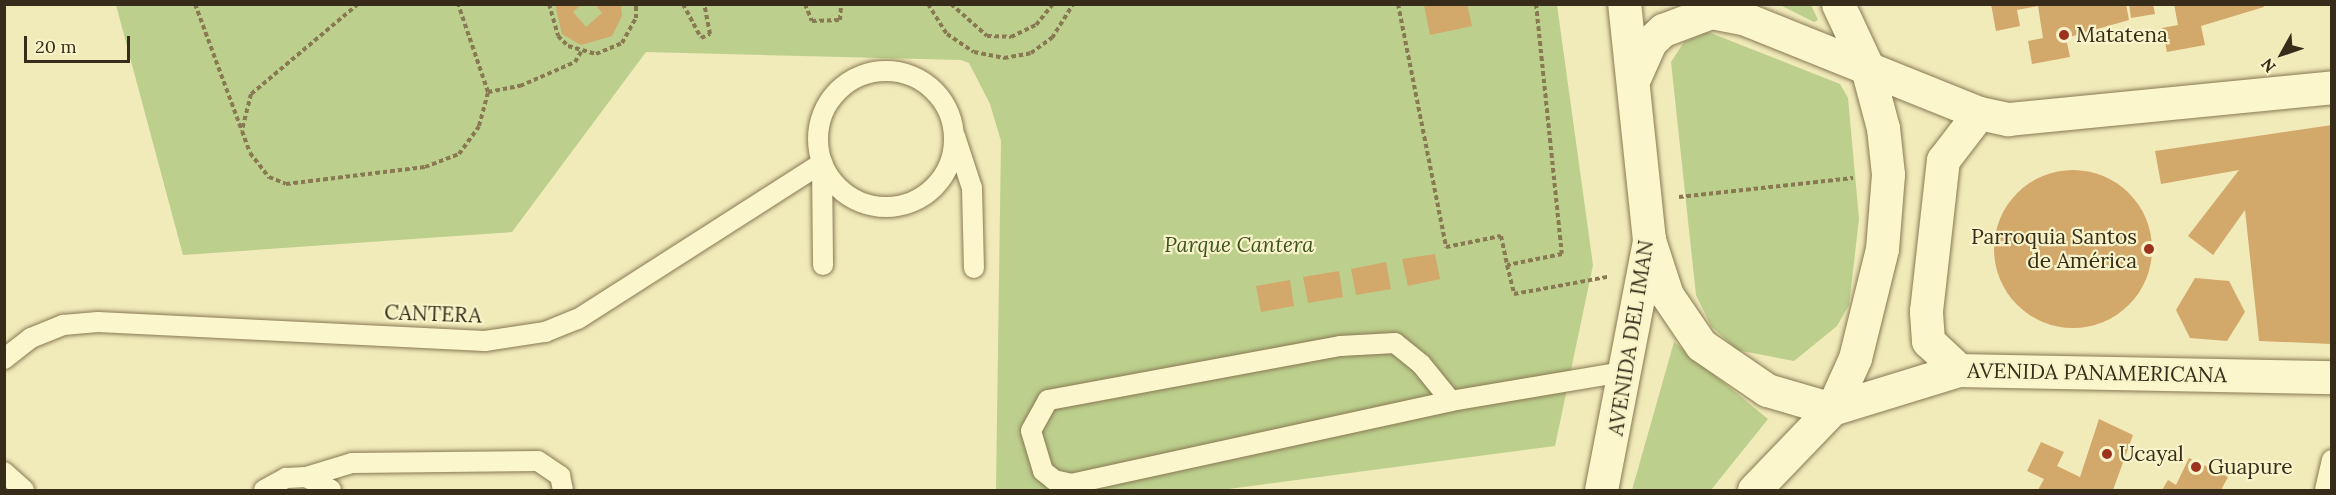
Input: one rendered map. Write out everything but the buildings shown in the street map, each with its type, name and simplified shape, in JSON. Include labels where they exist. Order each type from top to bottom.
[{"type":"street","name":"AVENIDA DEL IMAN","points":[[1601,490],[1628,371],[1647,255],[1646,200],[1635,75],[1624,4]]},
{"type":"street","points":[[1754,490],[1832,409],[1855,358],[1880,260],[1888,174],[1883,128],[1866,64],[1838,4]]},
{"type":"street","points":[[1635,75],[1650,42],[1663,30],[1711,12],[1743,18],[1866,64],[1979,113],[2008,119],[2331,87]]},
{"type":"street","points":[[1959,370],[1928,341],[1926,311],[1943,160],[1979,113]]},
{"type":"street","points":[[1647,255],[1667,295],[1707,351],[1767,390],[1832,409]]},
{"type":"street","name":"AVENIDA PANAMERICANA","points":[[1832,409],[1959,370],[2331,377]]},
{"type":"lane","points":[[823,265],[820,117],[849,80],[872,72],[895,70],[927,86],[949,113],[972,188],[974,268]]},
{"type":"lane","points":[[822,163],[849,196],[890,207],[930,191],[952,156],[954,134]]},
{"type":"lane","name":"CANTERA","points":[[4,359],[31,338],[63,325],[98,322],[485,341],[545,332],[578,319],[822,163]]},
{"type":"lane","points":[[1450,400],[1421,364],[1395,343],[1340,346],[1048,400],[1031,431],[1043,471],[1054,480],[1071,484],[1450,400],[1628,371]]},
{"type":"lane","points":[[2325,490],[2331,460]]},
{"type":"lane","points":[[264,490],[286,478],[306,477],[352,463],[538,461],[560,476],[563,490]]},
{"type":"lane","points":[[4,472],[24,490]]},
{"type":"lane","points":[[306,477],[331,490]]},
{"type":"path","points":[[195,4],[242,132],[258,168],[286,184],[425,167],[459,154],[470,142],[488,92],[458,4]]},
{"type":"path","points":[[242,132],[251,94],[358,4]]},
{"type":"path","points":[[549,4],[558,36],[581,52],[596,54],[622,43],[636,18],[636,4]]},
{"type":"path","points":[[683,4],[701,38],[710,34],[704,4]]},
{"type":"path","points":[[805,4],[812,21],[840,20],[841,4]]},
{"type":"path","points":[[928,4],[947,34],[974,52],[1004,58],[1031,53],[1052,38],[1073,4]]},
{"type":"path","points":[[951,4],[987,36],[1011,37],[1036,25],[1053,4]]},
{"type":"path","points":[[1398,4],[1446,247],[1501,236],[1514,294],[1647,255]]},
{"type":"path","points":[[1507,265],[1562,254],[1536,4]]},
{"type":"path","points":[[488,92],[557,70],[575,62],[581,52]]},
{"type":"path","points":[[1646,200],[1888,174]]},
{"type":"green space","name":"Parque Cantera","points":[[116,5],[1557,5],[1593,265],[1555,446],[1221,490],[996,490],[1001,141],[990,104],[969,63],[961,60],[646,52],[512,232],[183,255]]},
{"type":"green space","points":[[1780,5],[1811,5],[1818,20],[1814,22]]},
{"type":"green space","points":[[1708,32],[1840,84],[1848,98],[1859,219],[1849,305],[1837,326],[1794,361],[1737,350],[1711,326],[1696,295],[1671,62],[1684,42]]},
{"type":"green space","points":[[1674,342],[1768,419],[1711,490],[1632,490]]},
{"type":"place","name":"Matatena","points":[[2064,35]]},
{"type":"place","name":"Parroquia Santos de América","points":[[2149,249]]},
{"type":"place","name":"Ucayal","points":[[2107,454]]},
{"type":"place","name":"Guapure","points":[[2196,467]]}]
